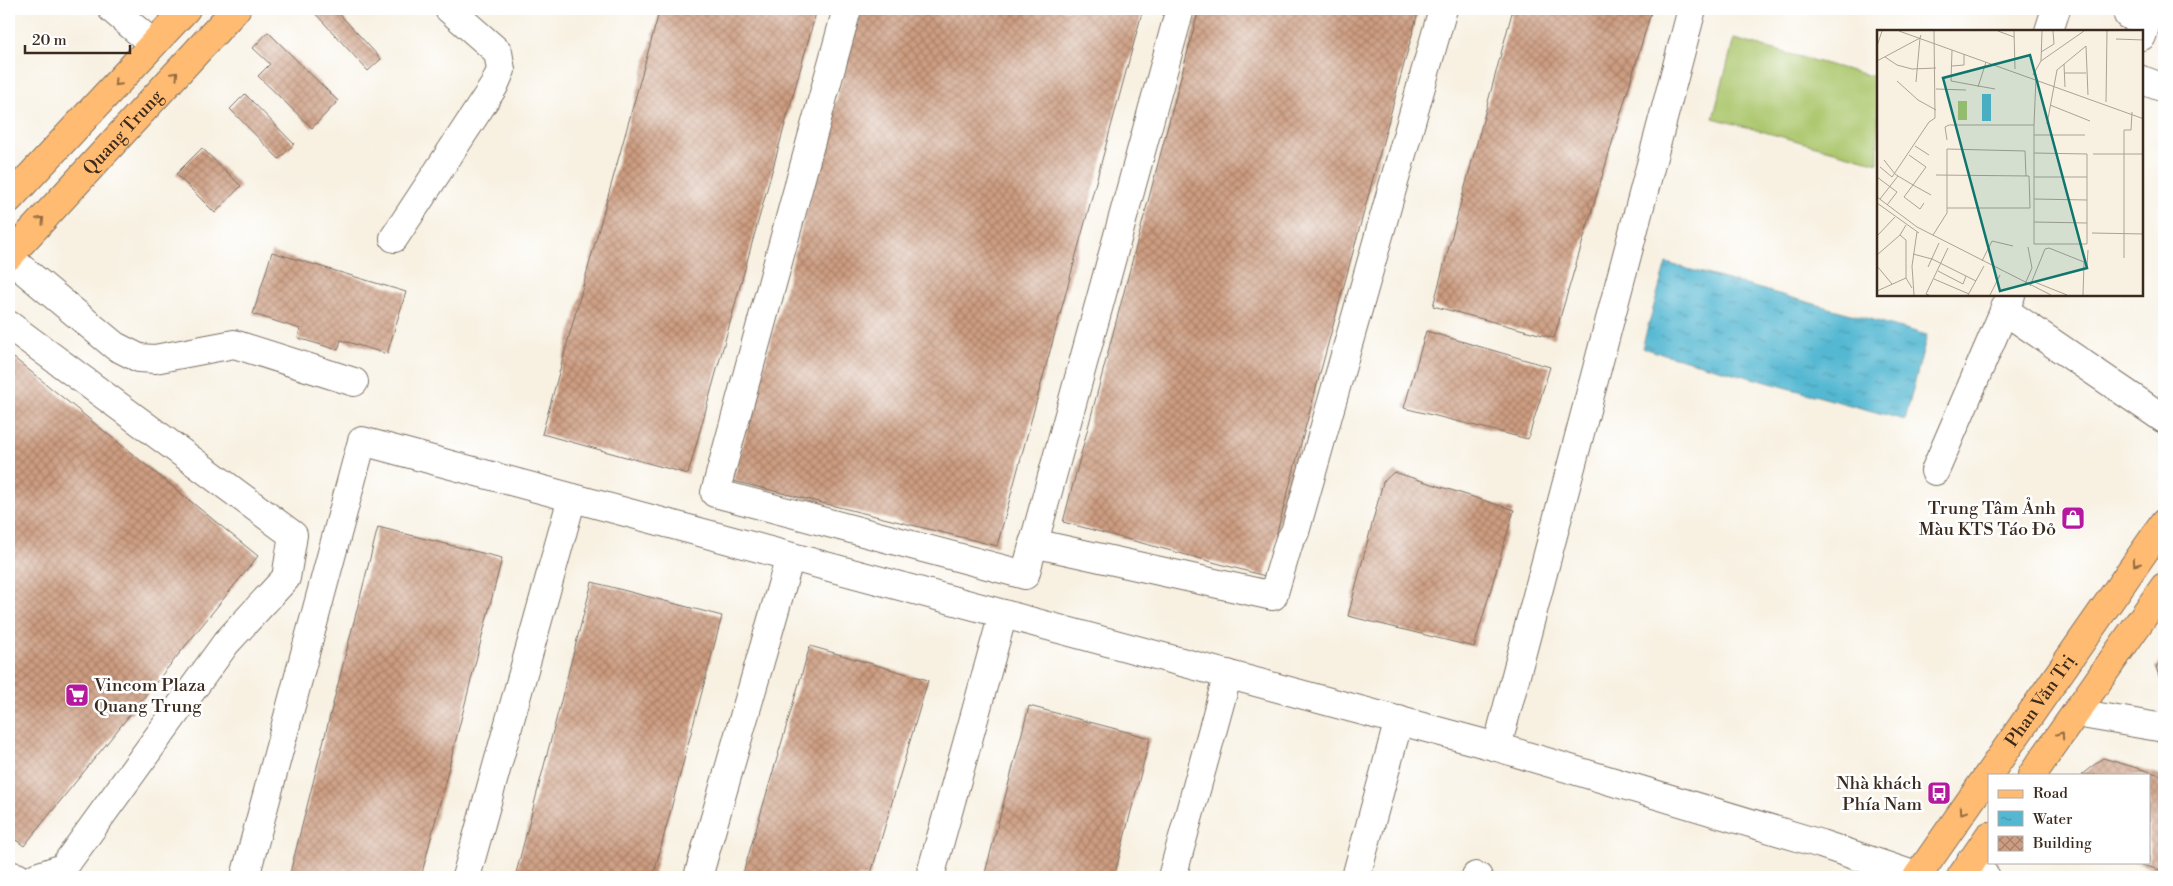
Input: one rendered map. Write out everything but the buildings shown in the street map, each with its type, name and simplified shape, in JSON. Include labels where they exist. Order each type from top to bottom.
[{"type":"main road","name":"Quang Trung","points":[[13,186],[186,9]]},
{"type":"main road","name":"Quang Trung","points":[[9,257],[236,9]]},
{"type":"main road","name":"Phan Văn Trị","points":[[1990,774],[2164,523]]},
{"type":"main road","name":"Phan Văn Trị","points":[[2033,774],[2164,587]]},
{"type":"main road","name":"Phan Văn Trị","points":[[1918,877],[1988,776]]},
{"type":"main road","points":[[1973,872],[1988,838]]},
{"type":"street","points":[[112,9],[153,44]]},
{"type":"street","points":[[394,238],[494,86],[501,70],[498,52],[449,9]]},
{"type":"street","points":[[847,9],[715,493],[1025,575],[1180,9]]},
{"type":"street","points":[[1033,543],[1273,596],[1289,542],[1295,532],[1443,9]]},
{"type":"street","points":[[1497,747],[1692,9]]},
{"type":"street","points":[[2049,30],[2056,9]]},
{"type":"street","points":[[2143,80],[2164,88]]},
{"type":"street","points":[[9,257],[115,346],[139,358],[155,359],[234,344],[354,382]]},
{"type":"street","points":[[1936,471],[2007,302],[2164,420]]},
{"type":"street","points":[[13,337],[293,535],[286,578],[226,643],[63,868],[36,877]]},
{"type":"street","points":[[245,877],[362,442],[1497,747],[1821,844],[1918,877]]},
{"type":"street","points":[[466,877],[572,498]]},
{"type":"street","points":[[698,877],[790,557]]},
{"type":"street","points":[[930,877],[1004,614]]},
{"type":"street","points":[[1172,877],[1228,674]]},
{"type":"street","points":[[2076,713],[2164,728]]},
{"type":"street","points":[[1356,877],[1399,720]]},
{"type":"street","points":[[9,875],[17,877]]},
{"type":"green space","points":[[1734,39],[1877,78],[1877,163],[1713,118]]},
{"type":"water","points":[[1666,263],[1927,335],[1905,420],[1642,348]]},
{"type":"place","name":"Trung Tâm Ảnh Màu KTS Táo Đỏ","points":[[2073,518]]},
{"type":"place","name":"Vincom Plaza Quang Trung","points":[[77,695]]},
{"type":"place","name":"Nhà khách Phía Nam","points":[[1939,793]]}]
